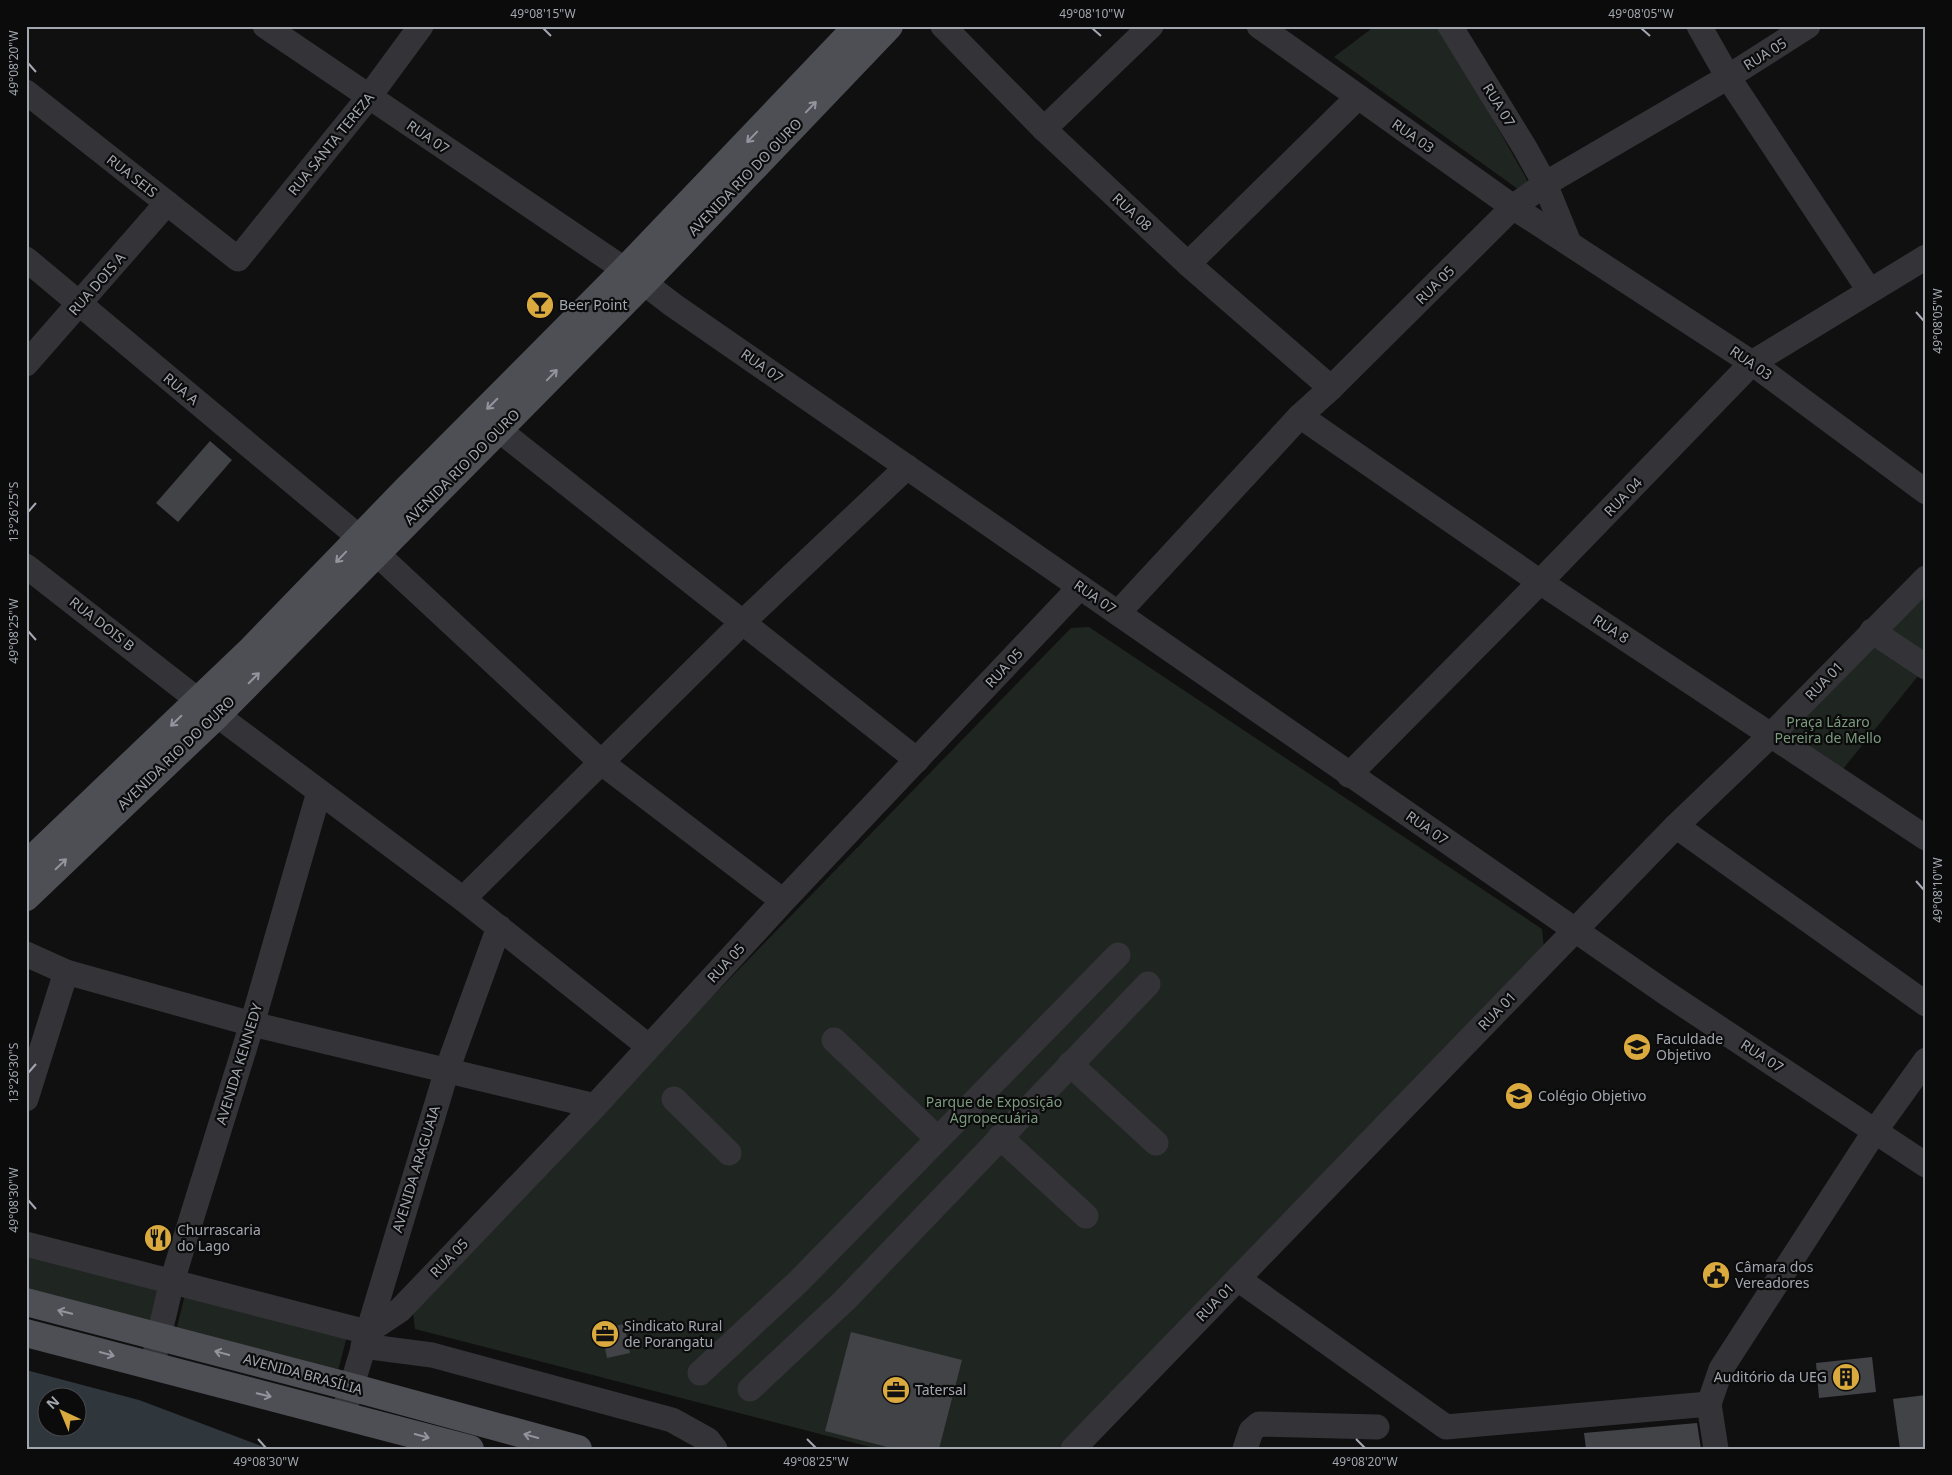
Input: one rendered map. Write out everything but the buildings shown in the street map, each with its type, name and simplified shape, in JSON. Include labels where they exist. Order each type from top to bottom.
[{"type":"main road","name":"AVENIDA RIO DO OURO","points":[[668,241],[858,26]]},
{"type":"main road","name":"AVENIDA RIO DO OURO","points":[[368,546],[668,241],[889,26]]},
{"type":"main road","name":"AVENIDA RIO DO OURO","points":[[26,897],[118,793],[208,708],[252,649],[499,430],[522,390]]},
{"type":"main road","name":"AVENIDA RIO DO OURO","points":[[26,865],[118,793]]},
{"type":"main road","name":"AVENIDA BRASÍLIA","points":[[26,1302],[351,1386],[578,1449]]},
{"type":"main road","name":"AVENIDA BRASÍLIA","points":[[26,1333],[470,1449]]},
{"type":"street","name":"RUA 07","points":[[265,26],[368,98],[634,276],[1349,775],[1666,993],[1926,1165]]},
{"type":"street","name":"RUA SANTA TEREZA","points":[[238,259],[368,98],[421,26]]},
{"type":"street","name":"RUA 08","points":[[943,26],[1044,129],[1188,264],[1331,388]]},
{"type":"street","points":[[1044,129],[1151,26]]},
{"type":"street","name":"RUA 03","points":[[1260,26],[1513,207],[1752,363],[1926,492]]},
{"type":"street","name":"RUA 07","points":[[1450,26],[1526,148],[1545,184]]},
{"type":"street","points":[[1699,26],[1728,77],[1869,290]]},
{"type":"street","name":"RUA 05","points":[[1118,613],[1300,416],[1331,388],[1513,207],[1545,184],[1728,77],[1808,26]]},
{"type":"street","name":"RUA SEIS","points":[[26,92],[238,259]]},
{"type":"street","points":[[1188,264],[1358,96]]},
{"type":"street","points":[[1545,184],[1568,243]]},
{"type":"street","name":"RUA DOIS A","points":[[26,364],[167,203]]},
{"type":"street","name":"RUA 04","points":[[1349,775],[1540,582],[1752,363],[1926,257]]},
{"type":"street","name":"RUA A","points":[[26,259],[368,546],[602,763],[783,901]]},
{"type":"street","name":"RUA 8","points":[[1300,416],[1540,582],[1926,838]]},
{"type":"street","points":[[499,430],[917,760]]},
{"type":"street","points":[[463,899],[743,622],[907,467]]},
{"type":"street","name":"RUA DOIS B","points":[[26,566],[208,708],[463,899],[648,1046]]},
{"type":"street","name":"RUA 01","points":[[1073,1449],[1676,826],[1771,735],[1926,578]]},
{"type":"street","name":"RUA 05","points":[[365,1339],[400,1310],[595,1106],[783,901],[1080,587]]},
{"type":"street","points":[[1872,631],[1926,668]]},
{"type":"street","name":"AVENIDA KENNEDY","points":[[152,1366],[172,1281],[252,1024],[319,792]]},
{"type":"street","points":[[1676,826],[1926,1004]]},
{"type":"street","name":"AVENIDA ARAGUAIA","points":[[343,1415],[447,1070],[499,927]]},
{"type":"street","points":[[26,954],[66,972],[252,1024],[595,1106]]},
{"type":"street","points":[[700,1373],[798,1282],[1118,955]]},
{"type":"street","points":[[26,1099],[66,972]]},
{"type":"street","points":[[750,1389],[845,1300],[1148,984]]},
{"type":"street","points":[[834,1040],[938,1139]]},
{"type":"street","points":[[1716,1449],[1709,1404],[1721,1368],[1875,1131],[1926,1060]]},
{"type":"street","points":[[1070,1064],[1156,1143]]},
{"type":"street","points":[[674,1099],[730,1153]]},
{"type":"street","points":[[1000,1137],[1086,1216]]},
{"type":"street","points":[[26,1244],[172,1281],[365,1339],[432,1355],[672,1420],[708,1440],[715,1449]]},
{"type":"street","points":[[1238,1279],[1446,1426],[1709,1404]]},
{"type":"street","points":[[1245,1449],[1251,1431],[1259,1424],[1377,1427]]},
{"type":"green space","points":[[1375,26],[1440,26],[1530,185],[1522,192],[1334,57]]},
{"type":"green space","name":"Praça Lázaro Pereira de Mello","points":[[1926,585],[1926,666],[1835,779],[1771,735]]},
{"type":"green space","name":"Parque de Exposição Agropecuária","points":[[1089,627],[1542,929],[1544,948],[1058,1449],[878,1449],[415,1329],[412,1305],[1071,628]]},
{"type":"green space","points":[[26,1254],[164,1288],[153,1327],[26,1292]]},
{"type":"green space","points":[[185,1295],[347,1336],[338,1371],[176,1331]]},
{"type":"shaded area","points":[[26,1370],[139,1400],[269,1449],[26,1449]]},
{"type":"place","name":"Beer Point","points":[[540,305]]},
{"type":"place","name":"Faculdade Objetivo","points":[[1637,1047]]},
{"type":"place","name":"Colégio Objetivo","points":[[1519,1096]]},
{"type":"place","name":"Churrascaria do Lago","points":[[158,1238]]},
{"type":"place","name":"Câmara dos Vereadores","points":[[1716,1275]]},
{"type":"place","name":"Sindicato Rural de Porangatu","points":[[605,1334]]},
{"type":"place","name":"Auditório da UEG","points":[[1846,1377]]},
{"type":"place","name":"Tatersal","points":[[896,1390]]}]
